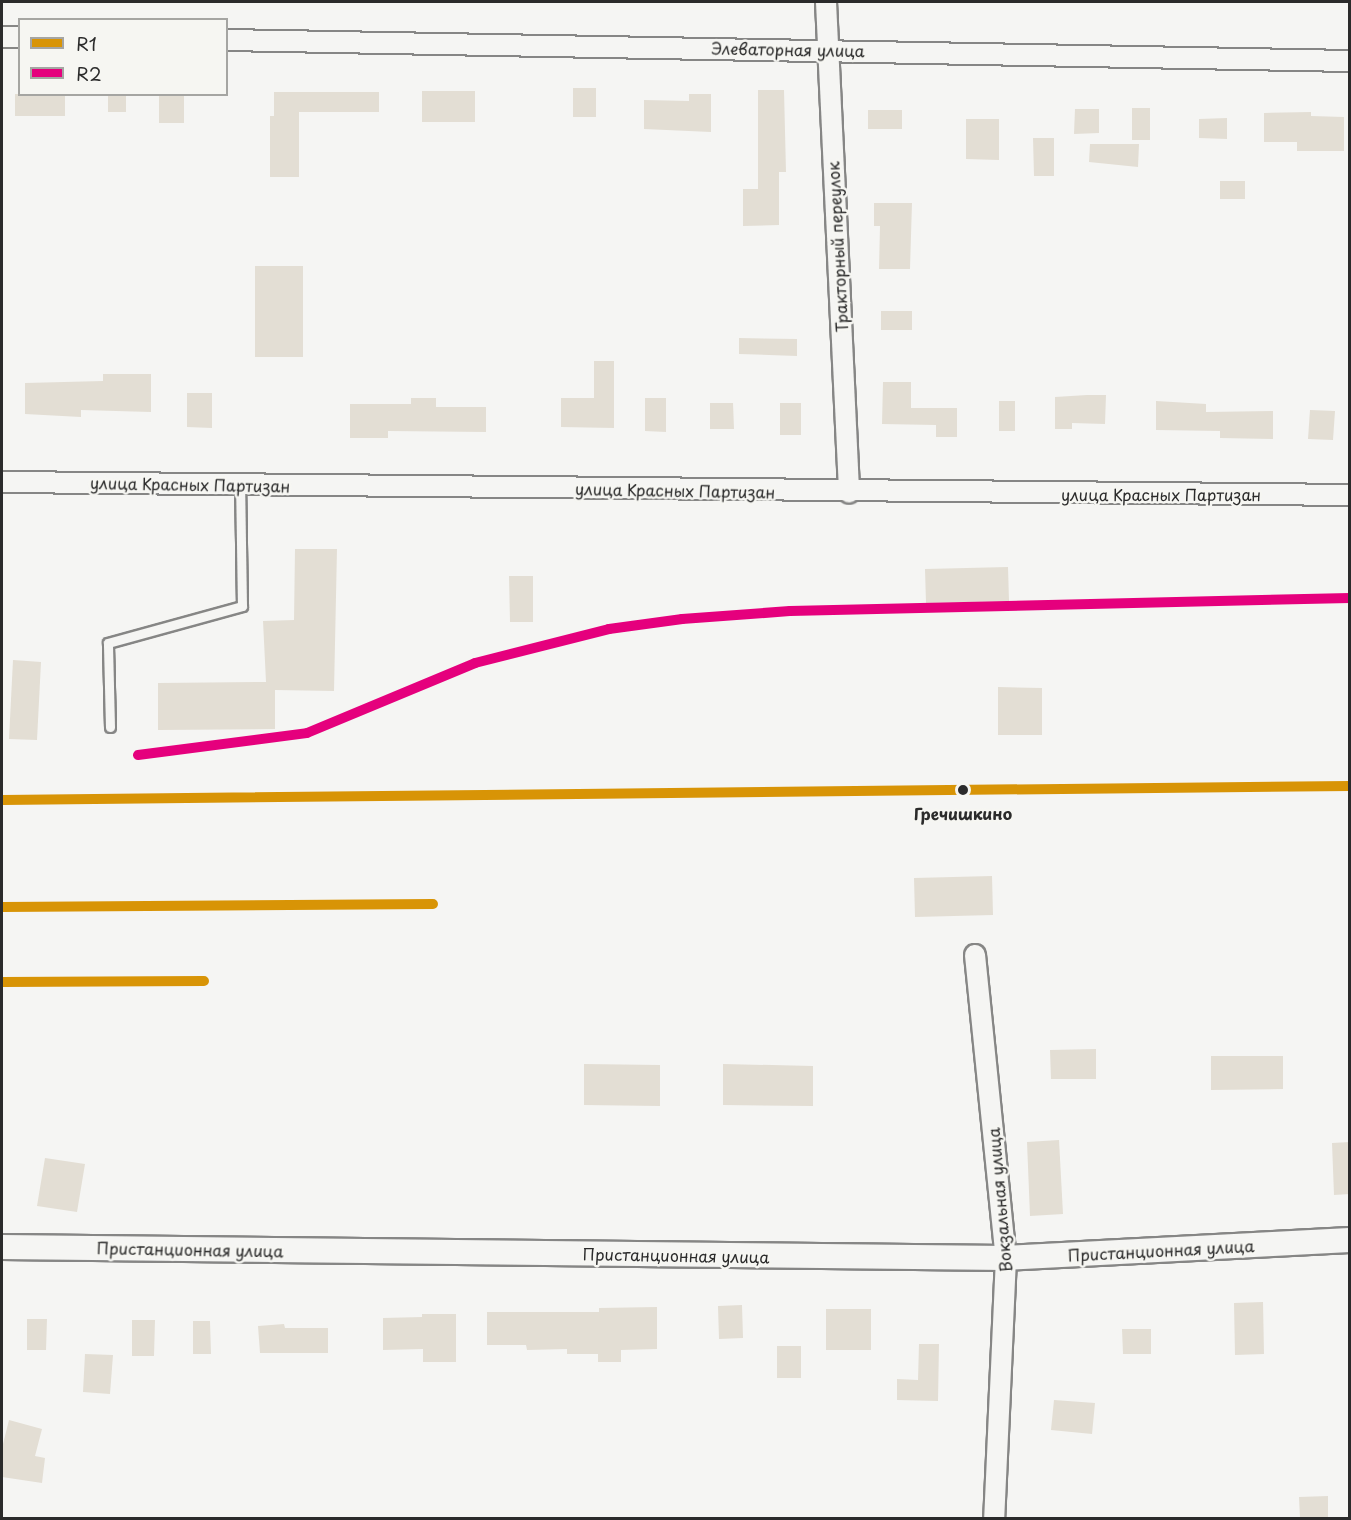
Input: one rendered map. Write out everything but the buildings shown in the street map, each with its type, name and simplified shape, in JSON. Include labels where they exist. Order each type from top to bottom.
[{"type":"street","name":"Тракторный переулок","points":[[826,2],[849,492]]},
{"type":"street","points":[[2,37],[18,37]]},
{"type":"street","name":"Элеваторная улица","points":[[228,40],[1350,61]]},
{"type":"street","name":"улица Красных Партизан","points":[[2,482],[849,492],[1350,495]]},
{"type":"street","name":"Вокзальная улица","points":[[975,955],[1006,1258],[994,1518]]},
{"type":"street","name":"Пристанционная улица","points":[[2,1247],[1006,1258],[1350,1240]]},
{"type":"lane","points":[[110,727],[108,643],[242,606],[240,485]]},
{"type":"transit line","name":"R2","points":[[138,755],[307,733],[475,663],[609,629],[682,619],[790,611],[1350,598]]},
{"type":"transit line","name":"R1","points":[[2,800],[1350,786]]},
{"type":"transit line","name":"R1","points":[[2,907],[433,904]]},
{"type":"transit line","name":"R1","points":[[2,982],[204,981]]},
{"type":"place","name":"Гречишкино","points":[[963,790]]}]
